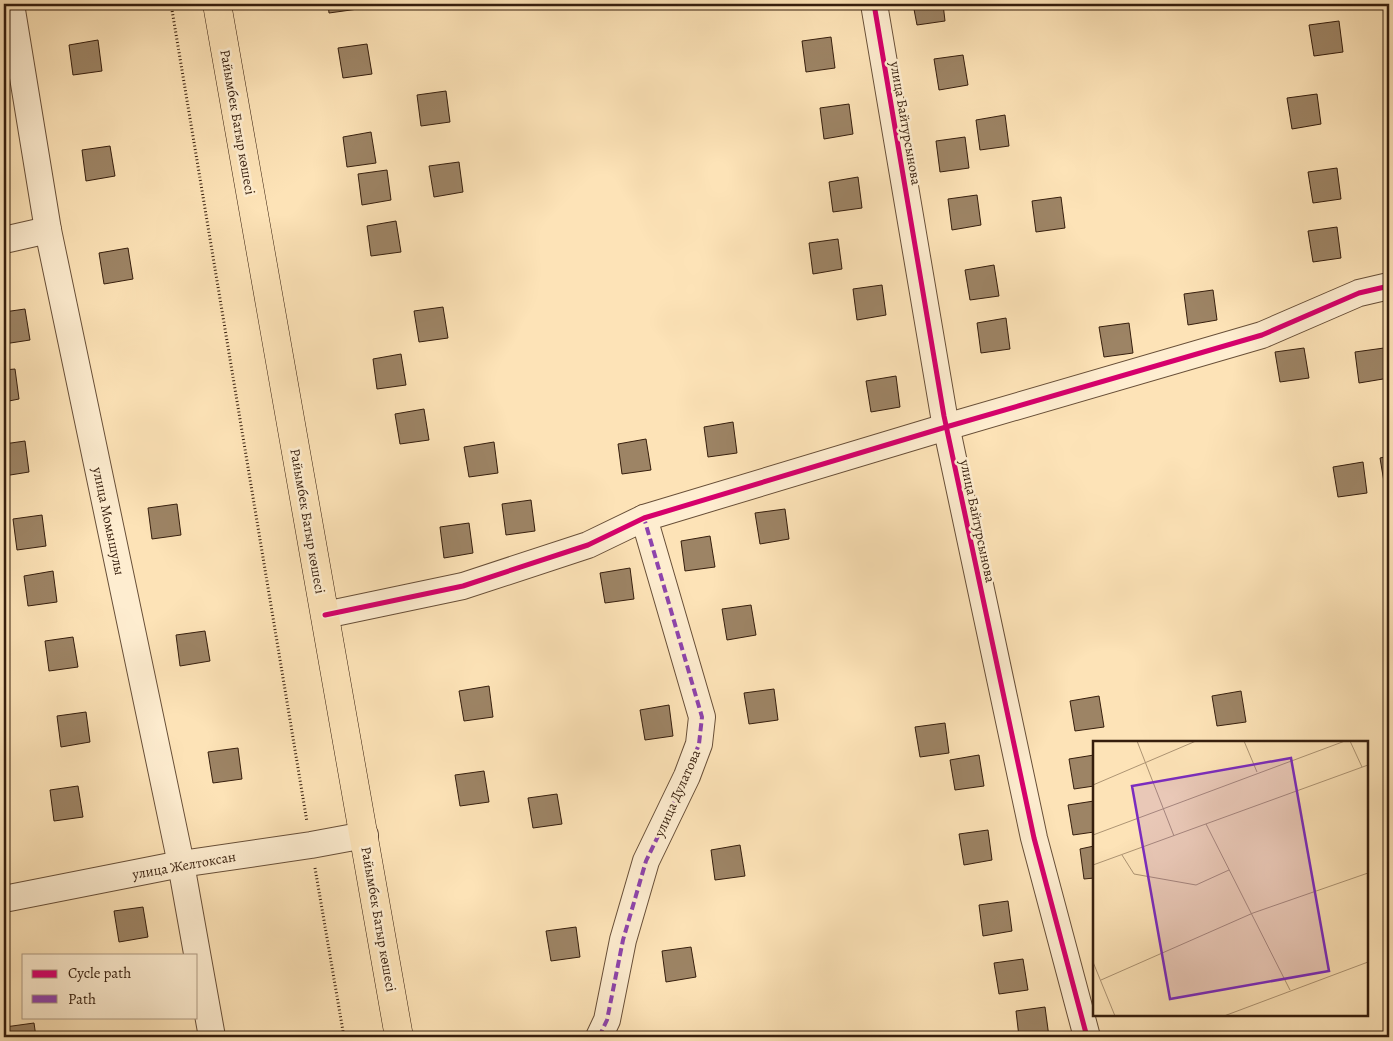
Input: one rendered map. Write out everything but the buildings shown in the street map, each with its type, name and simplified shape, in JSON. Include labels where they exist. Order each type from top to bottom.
[{"type":"main road","name":"Райымбек Батыр көшесі","points":[[217,4],[400,1037]]},
{"type":"street","name":"улица Момышулы","points":[[12,4],[48,230],[181,864],[197,954]]},
{"type":"street","name":"улица Байтурсынова","points":[[874,4],[946,427],[1034,838],[1087,1037]]},
{"type":"street","points":[[4,240],[48,230]]},
{"type":"street","points":[[325,615],[463,586],[588,545],[644,518],[946,427],[1262,335],[1360,293],[1389,286]]},
{"type":"street","name":"улица Дулатова","points":[[599,1037],[607,1020],[623,940],[646,861],[687,776],[699,744],[702,717],[644,518]]},
{"type":"street","name":"улица Желтоксан","points":[[4,899],[181,864],[365,835]]},
{"type":"street","name":"улица Момышулы","points":[[198,959],[212,1037]]},
{"type":"path","points":[[171,4],[344,1037]]},
{"type":"marked path","points":[[599,1037],[607,1020],[623,940],[646,861],[687,776],[699,744],[702,717],[644,518]]},
{"type":"cycle path","points":[[874,4],[944,416],[1034,838],[1087,1037]]},
{"type":"cycle path","points":[[325,615],[463,586],[588,545],[644,518],[946,427],[1262,335],[1359,293],[1389,286]]}]
